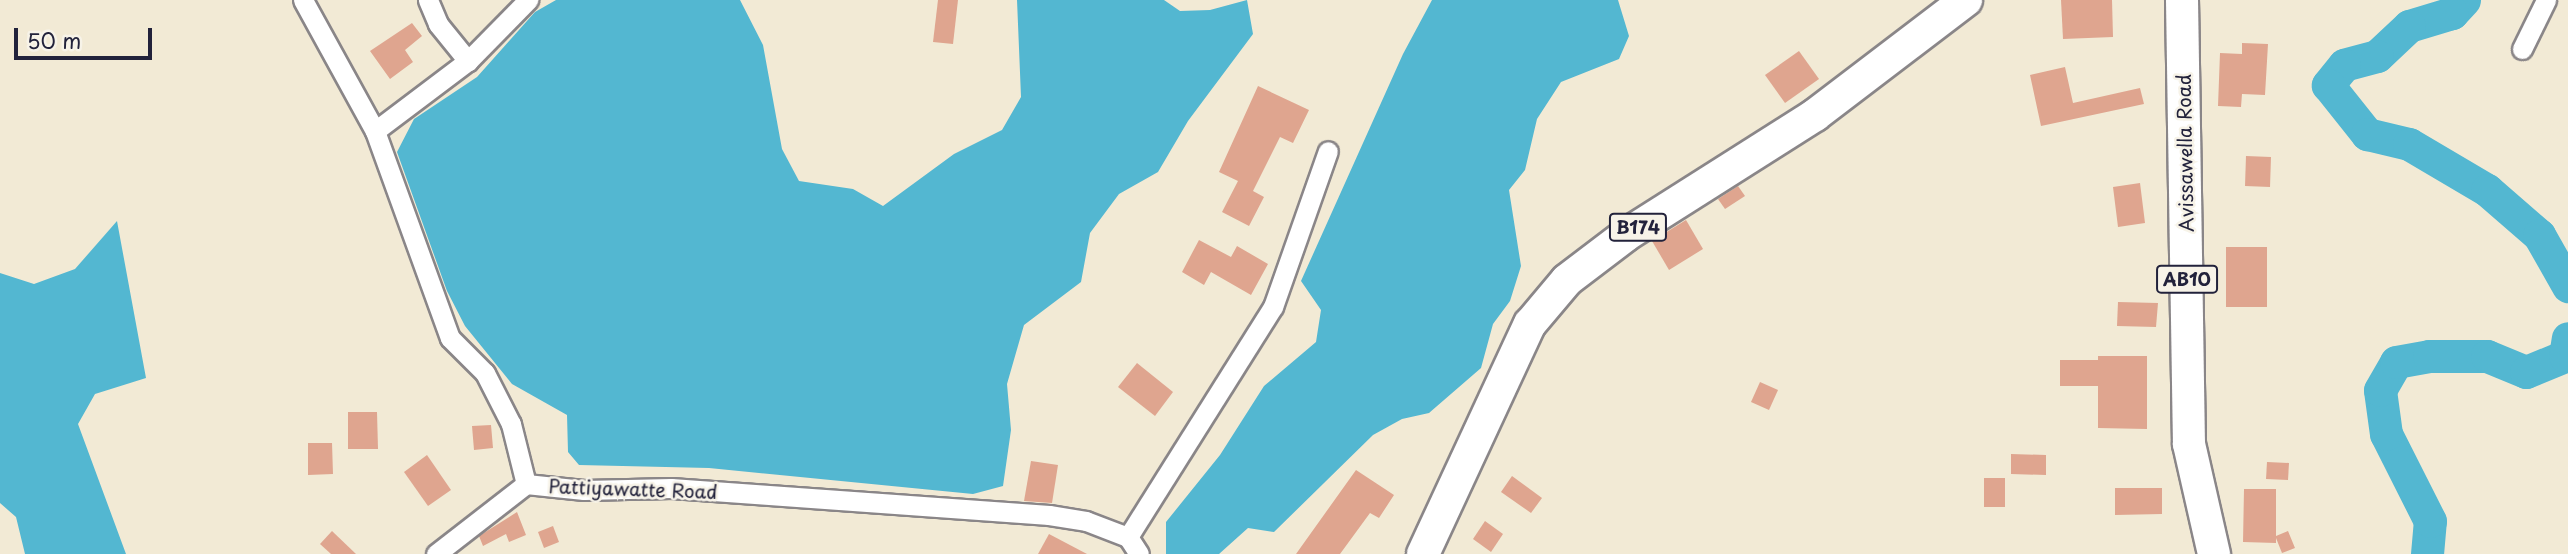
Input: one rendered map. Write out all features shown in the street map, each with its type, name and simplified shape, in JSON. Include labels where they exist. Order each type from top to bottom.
[{"type":"main road","name":"B174","points":[[1423,554],[1530,324],[1567,280],[1626,235],[1815,115],[1966,0]]},
{"type":"main road","name":"Avissawella Road","points":[[2182,0],[2189,444],[2214,554]]},
{"type":"street","name":"Pattiyawatte Road","points":[[303,0],[375,131],[450,338],[485,373],[511,424],[526,484],[584,490],[671,488],[1049,515],[1086,521],[1133,546]]},
{"type":"street","points":[[428,0],[438,24],[468,61]]},
{"type":"street","points":[[375,131],[468,61],[527,0]]},
{"type":"street","points":[[2522,48],[2546,0]]},
{"type":"street","points":[[1133,546],[1273,307],[1328,151]]},
{"type":"street","points":[[436,554],[526,484]]},
{"type":"water","points":[[556,0],[740,0],[763,45],[782,149],[799,181],[853,189],[883,206],[954,154],[1002,130],[1021,97],[1017,0],[1164,0],[1180,11],[1210,10],[1247,0],[1253,34],[1188,121],[1158,172],[1119,194],[1090,233],[1081,282],[1024,325],[1007,384],[1011,430],[1003,486],[973,494],[709,468],[579,465],[568,452],[567,415],[512,384],[465,326],[447,291],[397,152],[414,119],[477,77],[535,12]]},
{"type":"water","points":[[1432,0],[1618,0],[1629,36],[1619,59],[1561,82],[1537,119],[1525,170],[1509,190],[1521,266],[1510,301],[1493,324],[1481,368],[1429,413],[1402,419],[1373,435],[1274,532],[1248,528],[1219,554],[1166,554],[1166,522],[1220,455],[1264,386],[1316,342],[1321,310],[1301,281],[1403,54]]},
{"type":"water","points":[[117,221],[146,378],[95,394],[78,424],[126,554],[25,554],[16,517],[0,503],[0,273],[34,284],[75,269]]},
{"type":"building","points":[[938,0],[958,0],[953,44],[933,42]]},
{"type":"building","points":[[2061,0],[2112,0],[2113,37],[2063,39]]},
{"type":"building","points":[[412,23],[422,36],[405,50],[413,62],[390,79],[370,51]]},
{"type":"building","points":[[2242,43],[2268,44],[2265,95],[2242,94],[2241,107],[2218,106],[2220,53],[2242,54]]},
{"type":"building","points":[[1799,51],[1819,79],[1785,103],[1765,75]]},
{"type":"building","points":[[2065,67],[2073,103],[2140,88],[2144,104],[2041,126],[2030,75]]},
{"type":"building","points":[[1258,86],[1309,110],[1293,143],[1280,137],[1253,191],[1264,197],[1249,226],[1222,212],[1238,181],[1219,172]]},
{"type":"building","points":[[2246,156],[2271,157],[2270,187],[2245,186]]},
{"type":"building","points":[[2140,183],[2145,223],[2118,227],[2113,187]]},
{"type":"building","points":[[1738,186],[1745,196],[1725,209],[1718,199]]},
{"type":"building","points":[[1686,220],[1703,249],[1669,270],[1652,241]]},
{"type":"building","points":[[1199,240],[1231,257],[1237,246],[1268,264],[1251,295],[1211,272],[1204,285],[1182,272]]},
{"type":"building","points":[[2226,247],[2267,247],[2267,307],[2226,307]]},
{"type":"building","points":[[2118,302],[2158,303],[2156,327],[2117,326]]},
{"type":"building","points":[[2098,356],[2147,356],[2147,429],[2098,428],[2098,386],[2060,386],[2060,360],[2098,360]]},
{"type":"building","points":[[1137,363],[1173,392],[1155,416],[1118,387]]},
{"type":"building","points":[[1760,382],[1778,390],[1769,410],[1751,402]]},
{"type":"building","points":[[348,412],[377,412],[378,449],[348,449]]},
{"type":"building","points":[[491,425],[493,448],[474,450],[472,426]]},
{"type":"building","points":[[308,443],[332,443],[333,474],[308,475]]},
{"type":"building","points":[[2011,454],[2046,455],[2046,475],[2011,474]]},
{"type":"building","points":[[427,455],[451,490],[428,506],[404,472]]},
{"type":"building","points":[[1031,461],[1058,465],[1052,503],[1024,501]]},
{"type":"building","points":[[2267,462],[2289,463],[2288,480],[2266,479]]},
{"type":"building","points":[[1356,470],[1394,495],[1379,518],[1370,513],[1340,554],[1296,554]]},
{"type":"building","points":[[1512,476],[1542,498],[1531,513],[1501,492]]},
{"type":"building","points":[[1984,478],[2005,478],[2005,507],[1984,507]]},
{"type":"building","points":[[2115,488],[2162,488],[2162,514],[2115,515]]},
{"type":"building","points":[[2244,489],[2276,489],[2276,536],[2288,531],[2295,548],[2282,553],[2276,538],[2276,543],[2243,542]]},
{"type":"building","points":[[517,512],[526,535],[509,542],[506,534],[483,546],[479,536]]},
{"type":"building","points":[[1485,521],[1503,534],[1491,552],[1473,539]]},
{"type":"building","points":[[553,526],[559,542],[544,548],[538,532]]},
{"type":"building","points":[[332,531],[356,554],[331,554],[320,544]]},
{"type":"building","points":[[1049,534],[1087,554],[1038,554]]},
{"type":"waterway","points":[[2464,0],[2452,13],[2409,26],[2377,56],[2344,65],[2328,85],[2367,134],[2409,144],[2487,190],[2539,235],[2568,286]]},
{"type":"waterway","points":[[2427,554],[2430,521],[2386,434],[2380,390],[2396,362],[2429,356],[2487,356],[2526,372],[2565,356],[2568,338]]}]
